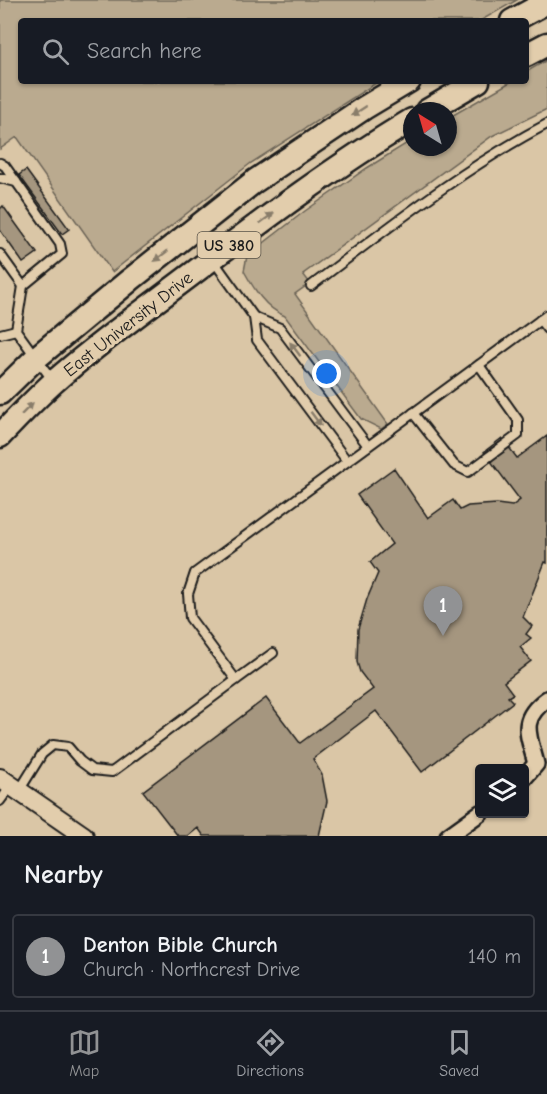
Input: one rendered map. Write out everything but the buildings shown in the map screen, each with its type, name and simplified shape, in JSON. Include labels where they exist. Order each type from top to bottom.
[{"type":"main road","points":[[518,18],[547,2]]},
{"type":"main road","points":[[529,53],[547,44]]},
{"type":"main road","name":"East University Drive","points":[[0,393],[36,358],[255,181],[404,84]]},
{"type":"main road","points":[[442,102],[473,84]]},
{"type":"main road","name":"East University Drive","points":[[0,436],[54,382],[95,347],[359,152],[403,125]]},
{"type":"street","points":[[529,773],[536,764],[527,723],[535,707],[547,699]]},
{"type":"street","points":[[10,785],[84,836]]},
{"type":"street","points":[[448,836],[475,817]]},
{"type":"lane","points":[[311,286],[467,173],[516,140],[547,124]]},
{"type":"lane","points":[[0,164],[5,166],[60,244],[62,254],[23,286],[16,330],[54,382]]},
{"type":"lane","points":[[0,178],[16,182]]},
{"type":"lane","points":[[0,254],[23,286]]},
{"type":"lane","points":[[213,258],[254,316],[257,340],[347,461]]},
{"type":"lane","points":[[254,316],[280,328],[368,446]]},
{"type":"lane","points":[[236,680],[189,618],[188,594],[195,573],[544,317],[547,329]]},
{"type":"lane","points":[[0,334],[16,330]]},
{"type":"lane","points":[[413,413],[453,465],[468,472],[518,435],[518,420],[479,365]]},
{"type":"lane","points":[[0,801],[10,785],[53,745],[68,747],[80,761],[92,770],[112,772],[273,653]]},
{"type":"shaded area","points":[[0,0],[517,0],[485,18],[18,18],[18,84],[374,84],[251,163],[112,272],[17,137],[0,149]]},
{"type":"shaded area","points":[[547,60],[547,109],[492,136],[303,274],[310,283],[295,294],[388,424],[381,429],[361,419],[285,316],[278,313],[261,297],[244,271],[247,256],[305,211],[403,146],[403,156],[457,156],[457,113],[507,84],[529,84],[529,70]]},
{"type":"place","name":"Denton Bible Church","points":[[443,636]]}]
